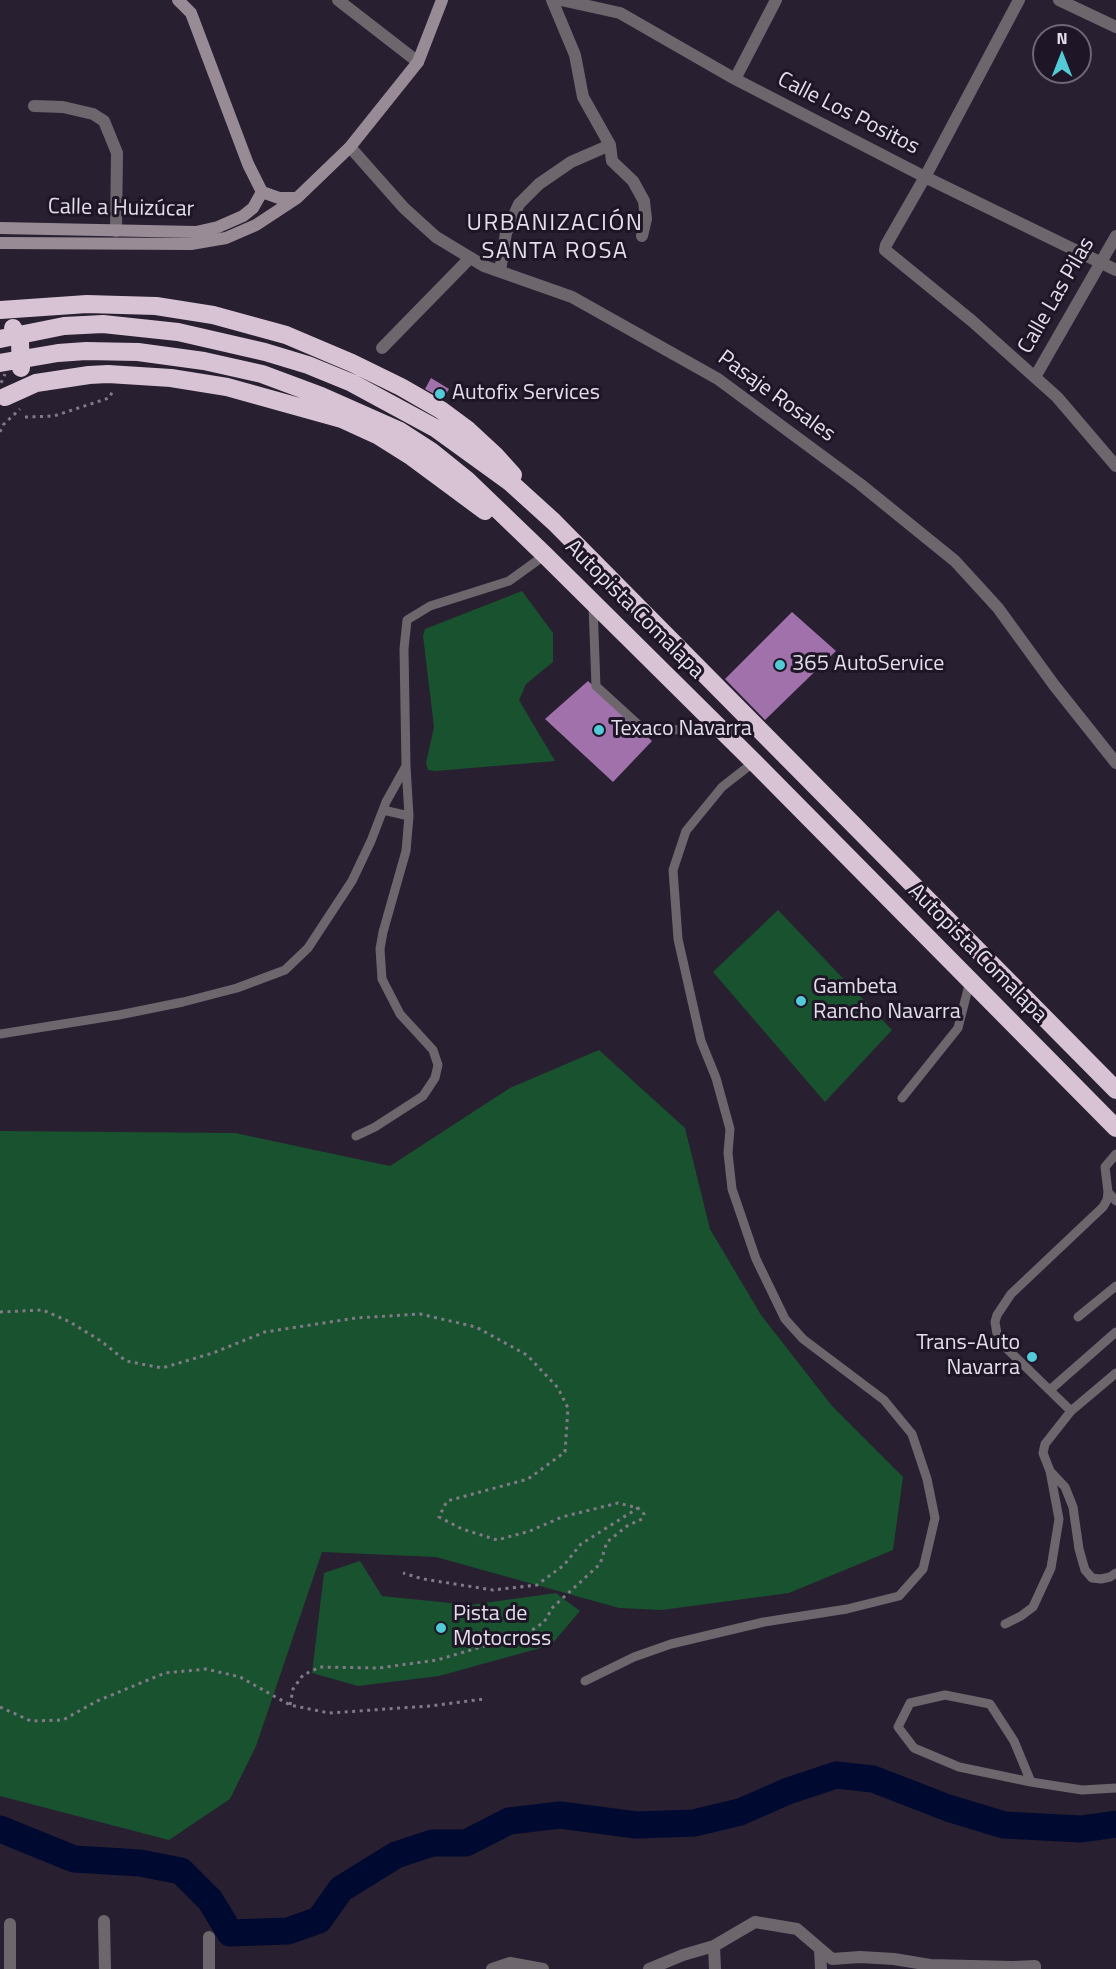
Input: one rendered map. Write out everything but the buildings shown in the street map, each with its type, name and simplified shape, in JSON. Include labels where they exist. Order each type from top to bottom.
[{"type":"highway","points":[[2,399],[15,384],[21,368],[20,343],[7,333],[0,312],[87,304],[156,306],[213,315],[286,335],[402,387],[441,410],[468,430],[495,455],[554,522]]},
{"type":"highway","name":"Autopista Comalapa","points":[[7,333],[64,326],[118,324],[178,332],[265,352],[308,365],[352,383],[435,428],[511,483],[554,522],[1116,1090]]},
{"type":"highway","name":"Autopista Comalapa","points":[[0,363],[58,353],[110,351],[171,356],[262,374],[400,431],[431,451],[467,480],[545,555],[754,762],[1116,1128]]},
{"type":"highway","points":[[2,399],[36,383],[51,379],[108,374],[171,378],[227,387],[342,419],[377,435],[412,456],[545,555]]},
{"type":"street","points":[[177,0],[191,13],[259,197],[254,216],[241,232]]},
{"type":"street","points":[[338,0],[418,62]]},
{"type":"street","name":"Calle a Huizúcar","points":[[0,243],[191,244],[216,241],[256,225],[297,198],[350,147],[418,62],[442,0]]},
{"type":"street","points":[[552,0],[575,55],[583,97],[610,145],[612,161],[633,181],[644,201],[646,219],[642,236]]},
{"type":"street","name":"Calle Los Positos","points":[[561,0],[620,13],[735,79],[925,177],[1116,270]]},
{"type":"street","points":[[735,79],[776,0]]},
{"type":"street","points":[[1019,0],[885,250],[887,254],[972,321],[1057,397],[1116,466]]},
{"type":"street","points":[[1059,0],[1116,27]]},
{"type":"street","points":[[34,106],[63,107],[93,114],[104,121],[117,153],[116,231]]},
{"type":"street","points":[[500,270],[506,233],[519,204],[539,184],[571,162],[610,145]]},
{"type":"street","name":"Pasaje Rosales","points":[[350,147],[405,208],[436,237],[484,266],[572,297],[718,379],[860,484],[955,561],[998,608],[1054,685],[1116,763]]},
{"type":"street","points":[[259,197],[297,198]]},
{"type":"street","name":"Calle a Huizúcar","points":[[0,228],[188,233],[208,230],[243,216],[259,197]]},
{"type":"street","name":"Calle Las Pilas","points":[[1035,377],[1116,236]]},
{"type":"street","points":[[382,348],[470,258]]},
{"type":"street","points":[[104,1921],[105,1969]]},
{"type":"street","points":[[649,1969],[683,1955],[714,1946],[755,1922],[797,1929],[832,1959],[860,1957],[894,1959],[930,1967],[1035,1966],[1035,1969]]},
{"type":"street","points":[[10,1924],[10,1969]]},
{"type":"street","points":[[209,1937],[209,1969]]},
{"type":"street","points":[[714,1946],[715,1969]]},
{"type":"street","points":[[820,1949],[821,1969]]},
{"type":"street","points":[[492,1969],[511,1966],[543,1969]]},
{"type":"lane","points":[[356,1136],[375,1128],[423,1096],[435,1078],[438,1065],[433,1050],[400,1014],[382,979],[380,949],[406,850],[410,816],[406,766],[405,649],[407,620],[430,606],[509,581],[545,555]]},
{"type":"lane","points":[[593,603],[596,686],[642,728],[723,732]]},
{"type":"lane","points":[[585,1681],[634,1657],[671,1644],[764,1622],[847,1609],[899,1596],[923,1569],[935,1518],[927,1479],[912,1434],[884,1400],[803,1339],[784,1319],[756,1259],[732,1189],[728,1153],[730,1129],[716,1078],[700,1041],[678,939],[673,870],[686,831],[722,787],[754,762]]},
{"type":"lane","points":[[0,1034],[183,1002],[237,988],[285,970],[308,948],[352,881],[383,810],[406,766]]},
{"type":"lane","points":[[383,810],[410,816]]},
{"type":"lane","points":[[902,1098],[958,1028],[970,981]]},
{"type":"lane","points":[[1071,1411],[1051,1389],[998,1340],[995,1322],[1011,1294],[1102,1207],[1107,1200],[1108,1192],[1105,1167],[1116,1154]]},
{"type":"lane","points":[[1108,1192],[1116,1201]]},
{"type":"lane","points":[[1078,1317],[1116,1286]]},
{"type":"lane","points":[[1051,1389],[1116,1332]]},
{"type":"lane","points":[[1005,1624],[1033,1607],[1051,1568],[1059,1519],[1050,1471],[1043,1453],[1045,1444],[1071,1411],[1116,1373]]},
{"type":"lane","points":[[1050,1471],[1065,1487],[1073,1507],[1079,1549],[1085,1570],[1092,1578],[1101,1579],[1116,1573]]},
{"type":"lane","points":[[1031,1782],[1014,1741],[990,1704],[945,1695],[910,1703],[898,1727],[914,1748],[959,1767],[1031,1782],[1082,1790],[1116,1788]]},
{"type":"path","points":[[26,417],[54,416],[110,398],[115,387]]},
{"type":"path","points":[[0,1312],[44,1310],[70,1322],[101,1341],[126,1361],[162,1368],[213,1353],[265,1332],[356,1318],[420,1314],[476,1327],[527,1355],[558,1388],[568,1408],[565,1452],[528,1479],[447,1501],[439,1517],[462,1529],[497,1540],[530,1532],[562,1517],[618,1503],[638,1508],[644,1514],[642,1519],[627,1526],[607,1542],[600,1564],[553,1607],[544,1622],[528,1633],[437,1660],[379,1668],[320,1667],[303,1675],[293,1689],[290,1705]]},
{"type":"path","points":[[403,1573],[423,1579],[493,1590],[537,1585],[564,1565],[581,1544],[638,1508]]},
{"type":"path","points":[[0,1707],[31,1721],[63,1720],[98,1701],[165,1673],[206,1669],[240,1677],[290,1705],[329,1713],[430,1707],[484,1699]]},
{"type":"green space","points":[[522,591],[553,633],[553,662],[526,684],[519,700],[555,761],[428,770],[426,763],[434,727],[423,636],[425,629]]},
{"type":"green space","name":"Gambeta Rancho Navarra","points":[[778,910],[892,1030],[825,1102],[713,972]]},
{"type":"green space","points":[[599,1050],[685,1128],[710,1229],[761,1315],[832,1406],[903,1477],[893,1550],[789,1593],[662,1610],[619,1608],[436,1557],[322,1552],[256,1746],[230,1799],[169,1840],[0,1796],[0,1131],[235,1133],[390,1166],[510,1088]]},
{"type":"green space","name":"Pista de Motocross","points":[[360,1561],[382,1596],[470,1605],[556,1593],[580,1611],[551,1645],[439,1676],[358,1686],[312,1673],[324,1573]]},
{"type":"waterway","points":[[0,1829],[74,1859],[140,1863],[181,1871],[210,1900],[230,1933],[288,1931],[319,1920],[341,1889],[396,1855],[432,1843],[466,1843],[509,1821],[560,1815],[636,1825],[694,1823],[740,1812],[788,1791],[836,1775],[873,1779],[948,1808],[1004,1825],[1081,1829],[1116,1824]]},
{"type":"place","name":"Autofix Services","points":[[440,394]]},
{"type":"place","name":"365 AutoService","points":[[780,665]]},
{"type":"place","name":"Texaco Navarra","points":[[599,730]]},
{"type":"place","name":"Gambeta Rancho Navarra","points":[[801,1001]]},
{"type":"place","name":"Trans-Auto Navarra","points":[[1032,1357]]},
{"type":"place","name":"Pista de Motocross","points":[[441,1628]]},
{"type":"district","name":"URBANIZACIÓN SANTA ROSA","points":[[555,238]]}]
